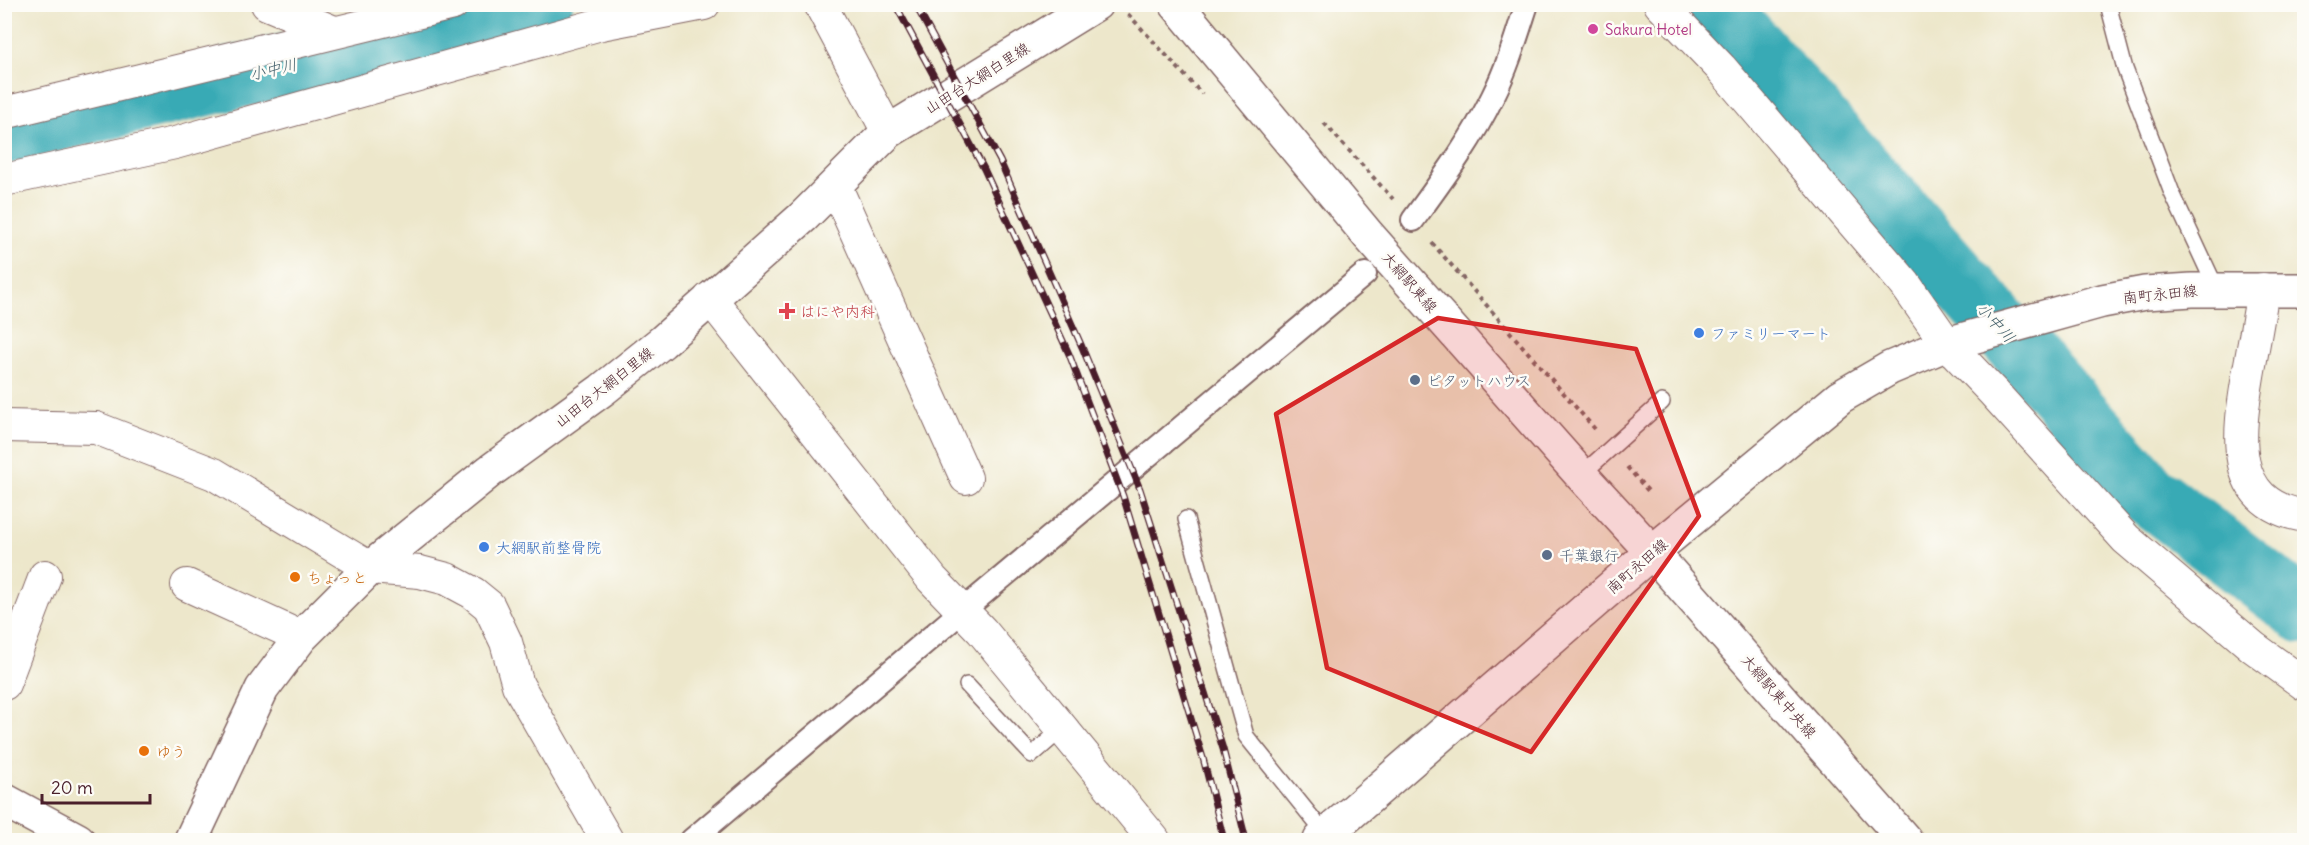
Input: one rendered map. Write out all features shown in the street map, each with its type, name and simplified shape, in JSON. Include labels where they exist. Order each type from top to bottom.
[{"type":"street","points":[[267,4],[334,32]]},
{"type":"street","points":[[4,113],[453,4]]},
{"type":"street","points":[[4,180],[175,143],[601,24],[704,4]]},
{"type":"street","points":[[820,4],[888,132]]},
{"type":"street","name":"山田台大網白里線","points":[[191,840],[262,689],[301,637],[370,568],[490,471],[602,390],[662,342],[710,297],[803,217],[888,132],[1096,4]]},
{"type":"street","name":"大網駅東線","points":[[1176,4],[1368,235],[1652,552]]},
{"type":"street","points":[[1413,220],[1464,147],[1493,96],[1507,65],[1527,4]]},
{"type":"street","points":[[1660,4],[1721,68],[1905,284],[1947,344],[2126,539],[2253,647],[2304,684]]},
{"type":"street","points":[[835,185],[966,478]]},
{"type":"street","points":[[692,840],[1365,274]]},
{"type":"street","points":[[2264,289],[2242,411],[2241,453],[2246,472],[2259,493],[2276,507],[2304,516]]},
{"type":"street","name":"南町永田線","points":[[1323,838],[1652,552],[1840,397],[1890,368],[1947,344],[2102,302],[2145,293],[2264,289],[2304,291]]},
{"type":"street","points":[[710,297],[932,579],[982,631],[1154,840]]},
{"type":"street","points":[[4,426],[96,428],[214,474],[370,568],[420,572],[447,579],[473,593],[489,606],[506,642],[518,686],[607,840]]},
{"type":"street","name":"大網駅東中央線","points":[[1652,552],[1905,840]]},
{"type":"street","points":[[4,684],[45,576]]},
{"type":"street","points":[[187,585],[301,637]]},
{"type":"street","points":[[4,800],[78,840]]},
{"type":"lane","points":[[2108,4],[2126,69],[2172,193],[2217,290]]},
{"type":"lane","points":[[1581,475],[1662,402]]},
{"type":"lane","points":[[1186,519],[1246,736],[1323,838]]},
{"type":"lane","points":[[967,685],[1032,755],[1062,729]]},
{"type":"path","points":[[1318,117],[1413,220],[1650,493]]},
{"type":"highlighted area","points":[[1438,318],[1636,349],[1699,516],[1531,752],[1327,668],[1276,414]]},
{"type":"waterway","name":"小中川","points":[[4,133],[541,4]]},
{"type":"waterway","name":"小中川","points":[[1714,4],[2149,494],[2304,612]]},
{"type":"railway","points":[[895,4],[984,169],[1069,354],[1123,496],[1203,758],[1224,840]]},
{"type":"railway","points":[[915,4],[1000,161],[1082,347],[1140,489],[1223,749],[1246,840]]},
{"type":"place","name":"Sakura Hotel","points":[[1593,29]]},
{"type":"place","name":"はにや内科","points":[[787,311]]},
{"type":"place","name":"ファミリーマート","points":[[1699,333]]},
{"type":"place","name":"ピタットハウス","points":[[1415,380]]},
{"type":"place","name":"大網駅前整骨院","points":[[484,547]]},
{"type":"place","name":"千葉銀行","points":[[1547,555]]},
{"type":"place","name":"ちょっと","points":[[295,577]]},
{"type":"place","name":"ゆう","points":[[144,751]]}]
